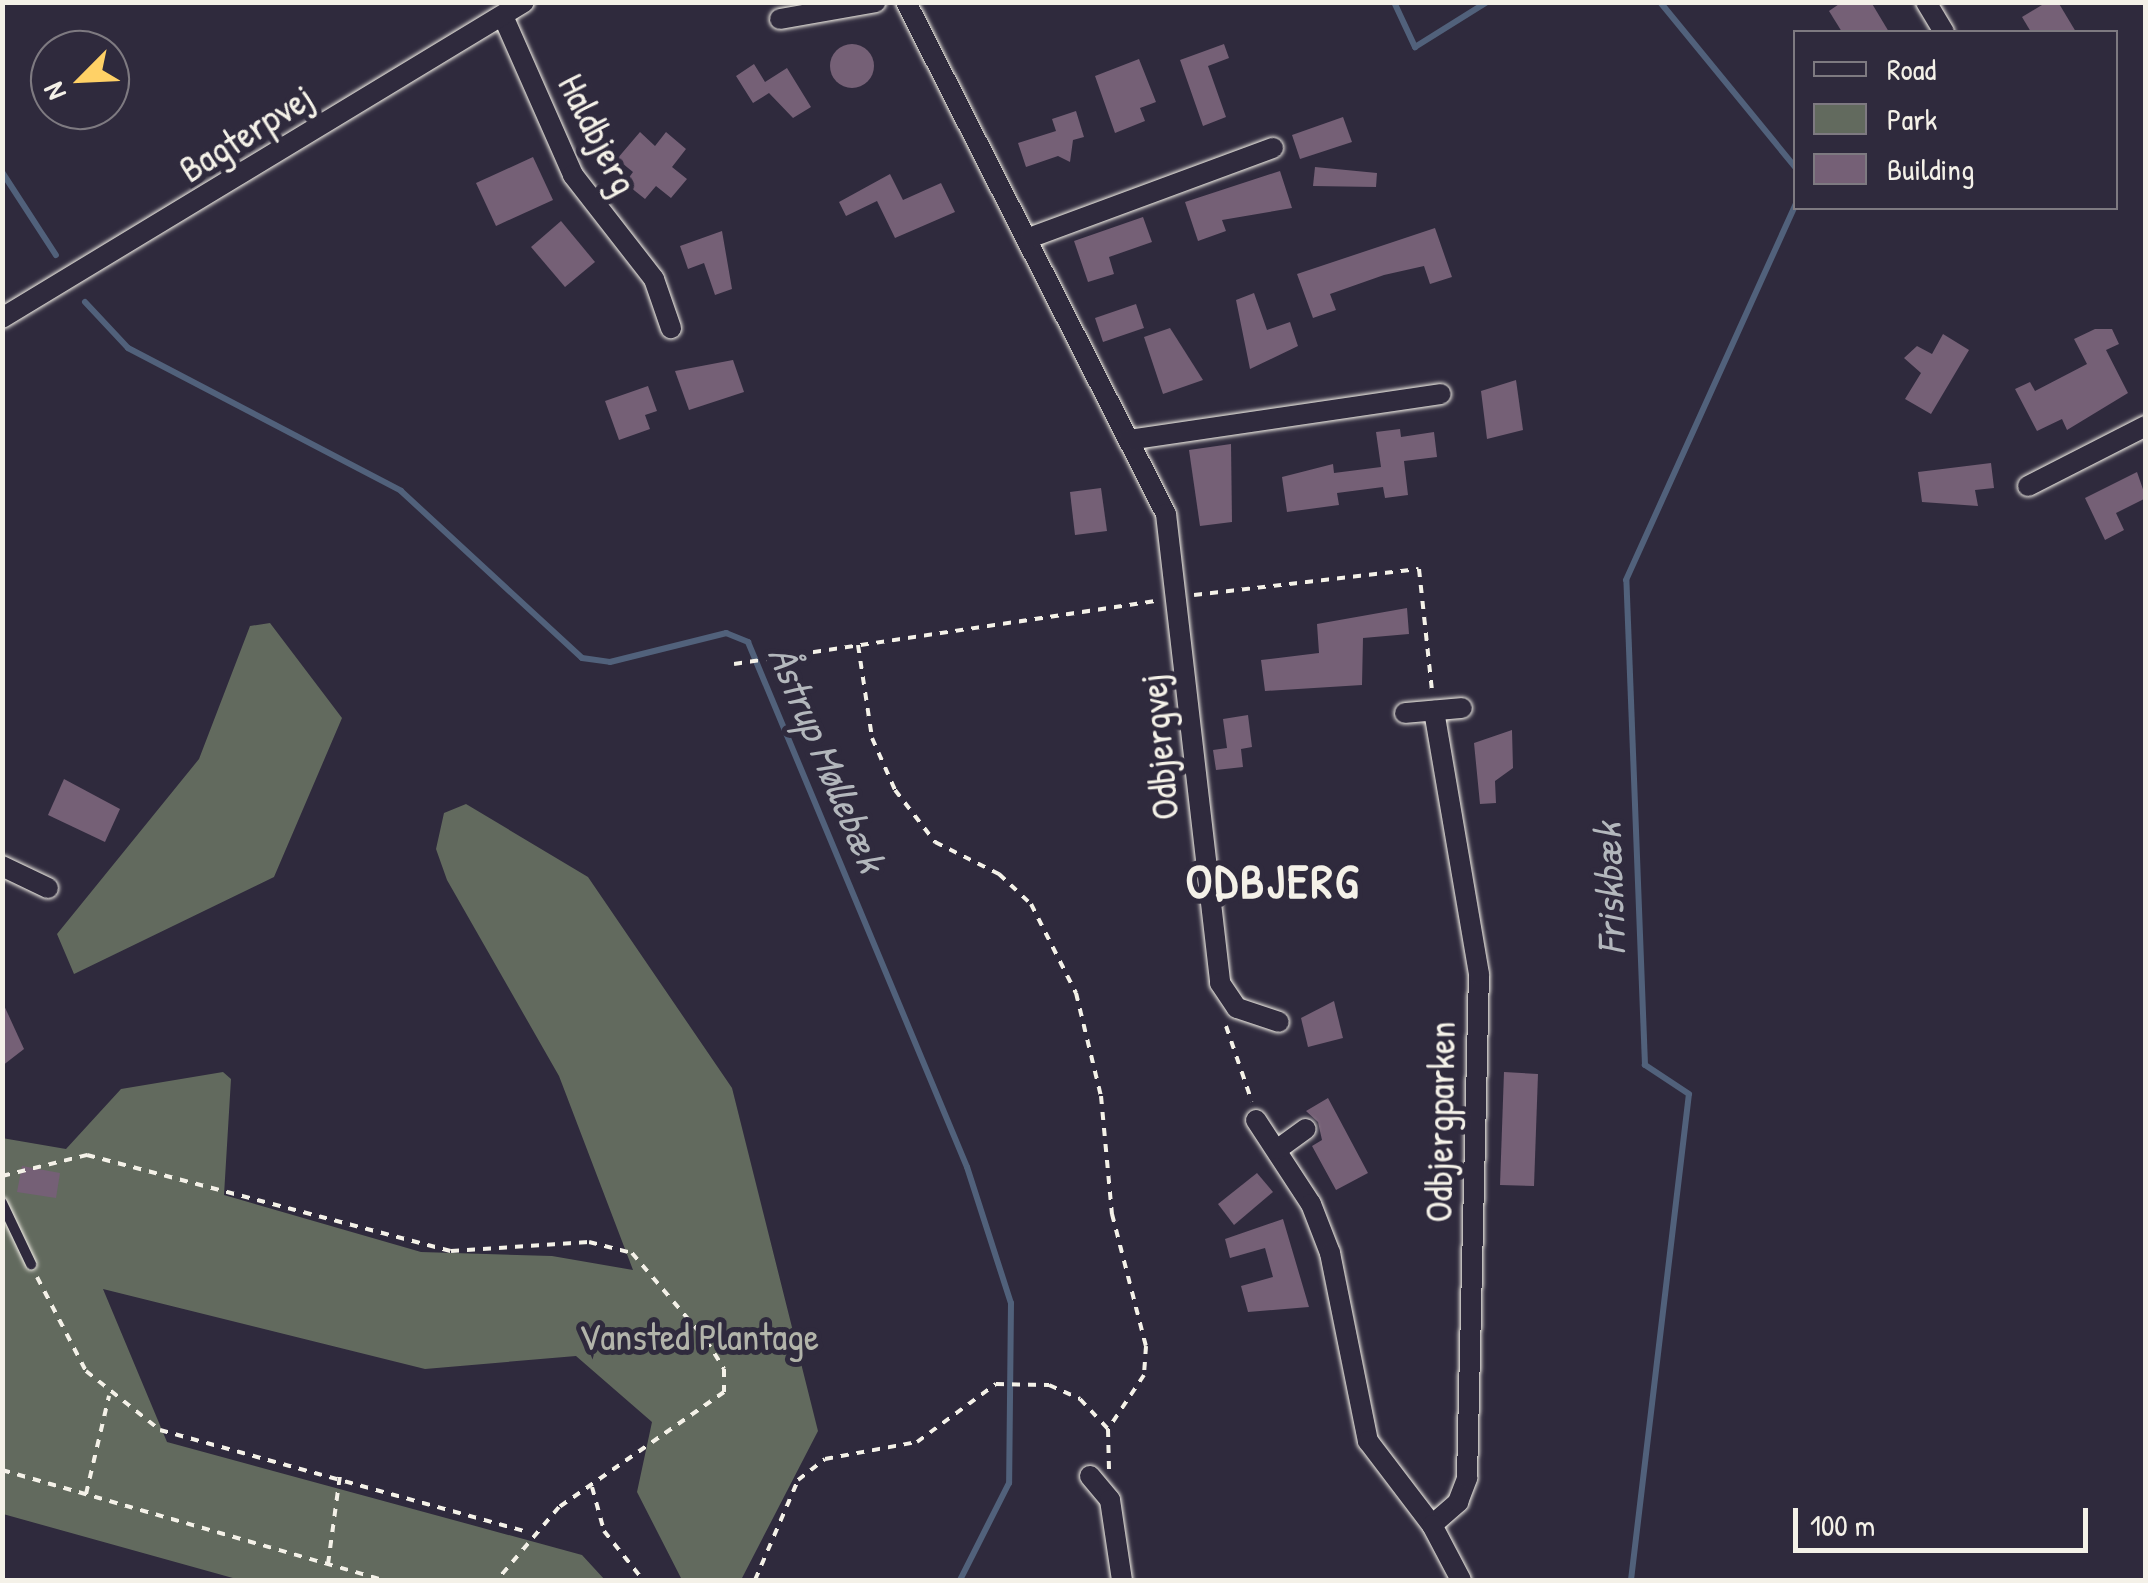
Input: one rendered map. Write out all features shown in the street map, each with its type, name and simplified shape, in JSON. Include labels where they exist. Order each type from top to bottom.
[{"type":"street","name":"Bagterpvej","points":[[2,318],[524,2]]},
{"type":"street","points":[[780,20],[876,2]]},
{"type":"street","name":"Odbjergvej","points":[[906,2],[1032,237],[1089,375],[1129,440],[1166,514],[1181,597],[1220,983],[1237,1008],[1278,1022]]},
{"type":"street","points":[[1926,2],[1943,30]]},
{"type":"street","name":"Haldbjerg","points":[[503,16],[572,176],[654,279],[671,328]]},
{"type":"street","points":[[1032,237],[1273,148]]},
{"type":"street","points":[[1129,440],[1441,394]]},
{"type":"street","points":[[2028,486],[2146,426]]},
{"type":"street","points":[[1406,713],[1462,708]]},
{"type":"street","name":"Odbjergparken","points":[[1432,1524],[1458,1502],[1467,1478],[1478,974],[1434,711]]},
{"type":"street","points":[[2,866],[48,888]]},
{"type":"street","points":[[1256,1120],[1278,1149],[1330,1253],[1368,1441],[1432,1524],[1461,1580]]},
{"type":"street","points":[[1278,1149],[1306,1129]]},
{"type":"street","points":[[1090,1476],[1110,1500],[1122,1580]]},
{"type":"lane","points":[[2,1203],[31,1264]]},
{"type":"path","points":[[734,664],[1181,597],[1418,569],[1434,711]]},
{"type":"path","points":[[858,645],[872,738],[895,790],[935,842],[998,874],[1031,904],[1076,993],[1101,1096],[1112,1214],[1146,1346],[1144,1376],[1108,1428],[1110,1500]]},
{"type":"path","points":[[1221,1016],[1256,1120]]},
{"type":"path","points":[[2,1176],[87,1154],[451,1251],[589,1242],[632,1254],[706,1340],[724,1369],[724,1392],[531,1533],[497,1580]]},
{"type":"path","points":[[31,1264],[86,1372],[109,1396],[160,1430],[340,1474],[531,1533]]},
{"type":"path","points":[[755,1580],[798,1480],[825,1459],[918,1442],[1002,1384],[1029,1385],[1080,1399],[1108,1428]]},
{"type":"path","points":[[86,1494],[109,1396]]},
{"type":"path","points":[[2,1470],[384,1580]]},
{"type":"path","points":[[328,1564],[340,1474]]},
{"type":"path","points":[[592,1485],[604,1530],[643,1580]]},
{"type":"green space","points":[[270,623],[342,718],[274,877],[74,974],[57,934],[199,759],[250,626]]},
{"type":"green space","name":"Vansted Plantage","points":[[466,804],[588,877],[732,1088],[818,1431],[741,1580],[682,1580],[637,1492],[652,1422],[576,1356],[425,1369],[103,1289],[167,1442],[582,1555],[605,1580],[240,1580],[3,1514],[2,1138],[66,1149],[121,1089],[223,1072],[231,1079],[224,1195],[421,1252],[552,1256],[633,1270],[559,1076],[447,880],[436,849],[444,813]]},
{"type":"building","points":[[1842,2],[1871,2],[1888,30],[1841,30],[1829,11]]},
{"type":"building","points":[[2047,2],[2058,2],[2075,30],[2030,30],[2022,17]]},
{"type":"building","points":[[852,44],[868,50],[874,66],[868,82],[852,88],[836,82],[830,66],[836,50]]},
{"type":"building","points":[[1224,44],[1229,58],[1208,66],[1226,117],[1203,126],[1180,60]]},
{"type":"building","points":[[1139,59],[1156,102],[1140,108],[1145,121],[1115,133],[1095,76]]},
{"type":"building","points":[[754,64],[765,82],[787,68],[811,107],[793,118],[769,93],[753,103],[736,76]]},
{"type":"building","points":[[1076,111],[1084,137],[1073,140],[1070,162],[1058,156],[1026,167],[1018,143],[1056,131],[1052,119]]},
{"type":"building","points":[[1343,117],[1352,142],[1300,159],[1292,135]]},
{"type":"building","points":[[640,132],[655,146],[666,132],[686,149],[672,167],[687,179],[671,198],[656,186],[645,199],[625,183],[633,172],[617,159]]},
{"type":"building","points":[[533,157],[553,200],[496,226],[476,183]]},
{"type":"building","points":[[1315,167],[1377,173],[1376,187],[1313,186]]},
{"type":"building","points":[[1280,171],[1292,208],[1222,220],[1226,231],[1198,241],[1185,202]]},
{"type":"building","points":[[890,174],[903,200],[941,183],[955,212],[895,238],[877,201],[846,216],[839,202]]},
{"type":"building","points":[[1143,217],[1152,242],[1109,257],[1114,274],[1088,282],[1074,241]]},
{"type":"building","points":[[561,221],[595,262],[565,287],[531,247]]},
{"type":"building","points":[[1435,228],[1452,277],[1430,284],[1424,266],[1384,275],[1330,294],[1336,310],[1313,318],[1297,274]]},
{"type":"building","points":[[722,231],[732,289],[715,295],[704,263],[688,269],[680,246]]},
{"type":"building","points":[[1254,293],[1267,330],[1290,322],[1298,346],[1250,369],[1236,300]]},
{"type":"building","points":[[1136,304],[1144,328],[1103,342],[1095,318]]},
{"type":"building","points":[[1170,328],[1203,380],[1163,394],[1144,337]]},
{"type":"building","points":[[2095,329],[2112,329],[2119,344],[2106,350],[2128,393],[2067,430],[2062,419],[2037,431],[2015,389],[2030,382],[2035,391],[2087,364],[2074,339]]},
{"type":"building","points":[[1943,334],[1969,350],[1931,414],[1905,399],[1921,373],[1904,358],[1917,346],[1932,354]]},
{"type":"building","points":[[733,360],[744,392],[689,410],[675,371]]},
{"type":"building","points":[[1516,380],[1523,430],[1487,439],[1481,391]]},
{"type":"building","points":[[648,386],[657,411],[645,415],[650,429],[619,440],[605,401]]},
{"type":"building","points":[[1400,429],[1401,437],[1434,432],[1437,457],[1404,461],[1408,495],[1385,498],[1383,487],[1337,493],[1339,505],[1287,512],[1282,477],[1333,464],[1334,473],[1381,467],[1376,432]]},
{"type":"building","points":[[1231,444],[1232,522],[1200,526],[1189,450]]},
{"type":"building","points":[[1991,463],[1994,488],[1975,490],[1978,506],[1922,502],[1918,472]]},
{"type":"building","points":[[2137,472],[2146,498],[2116,513],[2124,530],[2105,540],[2085,498]]},
{"type":"building","points":[[1101,488],[1107,531],[1075,535],[1070,492]]},
{"type":"building","points":[[1407,608],[1409,634],[1363,638],[1362,685],[1265,691],[1261,660],[1319,653],[1317,624]]},
{"type":"building","points":[[1248,715],[1252,747],[1241,749],[1243,767],[1216,770],[1213,750],[1227,748],[1223,719]]},
{"type":"building","points":[[1512,730],[1513,768],[1495,781],[1496,803],[1480,804],[1474,743]]},
{"type":"building","points":[[64,779],[120,809],[105,842],[48,815]]},
{"type":"building","points":[[2,1001],[24,1049],[2,1066]]},
{"type":"building","points":[[1334,1001],[1343,1038],[1308,1047],[1301,1018]]},
{"type":"building","points":[[1504,1072],[1538,1074],[1534,1186],[1500,1185]]},
{"type":"building","points":[[1328,1098],[1368,1173],[1336,1190],[1312,1146],[1322,1140],[1318,1122],[1306,1111]]},
{"type":"building","points":[[22,1166],[60,1173],[56,1198],[17,1192]]},
{"type":"building","points":[[1257,1173],[1273,1192],[1234,1225],[1218,1204]]},
{"type":"building","points":[[1283,1219],[1309,1307],[1248,1312],[1241,1286],[1273,1277],[1265,1248],[1230,1258],[1225,1239]]},
{"type":"waterway","name":"Friskbæk","points":[[1394,2],[1415,47],[1487,2]]},
{"type":"waterway","name":"Friskbæk","points":[[1660,2],[1793,164]]},
{"type":"waterway","name":"Åstrup Møllebæk","points":[[2,172],[56,255]]},
{"type":"waterway","name":"Friskbæk","points":[[1631,1580],[1689,1094],[1645,1065],[1626,580],[1793,210]]},
{"type":"waterway","name":"Åstrup Møllebæk","points":[[85,302],[128,348],[401,491],[582,658],[610,662],[726,633],[748,642],[967,1167],[1011,1303],[1009,1483],[960,1580]]},
{"type":"district","name":"ODBJERG","points":[[1273,881]]}]
